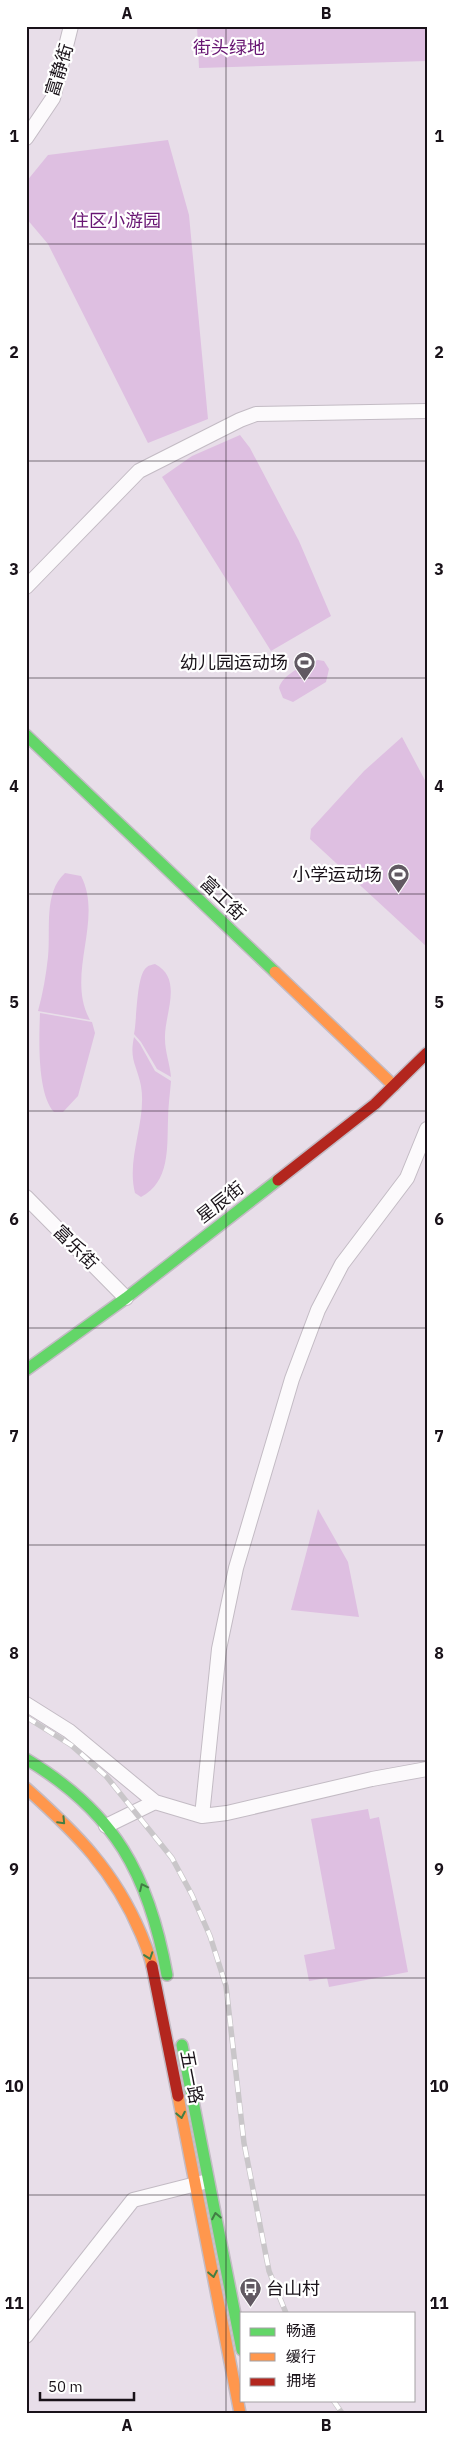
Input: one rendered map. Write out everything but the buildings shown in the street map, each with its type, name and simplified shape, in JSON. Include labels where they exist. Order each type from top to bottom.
[{"type":"main road","name":"富工街","points":[[29,744],[394,1086]]},
{"type":"main road","name":"星辰街","points":[[26,1370],[126,1298],[375,1104],[427,1053]]},
{"type":"main road","points":[[26,1759],[73,1789],[120,1844],[145,1889],[170,1985]]},
{"type":"main road","name":"五一路","points":[[26,1788],[63,1821],[106,1868],[133,1915],[151,1959],[240,2413]]},
{"type":"main road","name":"五一路","points":[[180,2034],[240,2340]]},
{"type":"street","name":"富静街","points":[[26,138],[53,98],[71,26]]},
{"type":"street","points":[[26,587],[139,471],[240,420],[256,414],[427,411]]},
{"type":"street","points":[[202,1816],[219,1649],[236,1568],[292,1379],[318,1310],[342,1264],[407,1178],[427,1129]]},
{"type":"street","name":"富乐街","points":[[26,1197],[126,1298]]},
{"type":"street","points":[[26,1704],[68,1731],[155,1802],[202,1816],[226,1813],[372,1779],[427,1769]]},
{"type":"street","points":[[106,1826],[155,1802]]},
{"type":"street","points":[[26,2336],[133,2200],[209,2180]]},
{"type":"green space","name":"街头绿地","points":[[197,26],[427,26],[427,61],[199,68]]},
{"type":"green space","name":"住区小游园","points":[[168,140],[189,215],[208,419],[148,443],[48,244],[26,218],[26,182],[48,155]]},
{"type":"green space","points":[[240,435],[250,448],[299,541],[331,616],[271,651],[162,477],[192,456]]},
{"type":"green space","name":"幼儿园运动场","points":[[318,660],[324,661],[329,669],[326,682],[293,702],[283,698],[279,688],[289,674]]},
{"type":"green space","name":"小学运动场","points":[[402,737],[427,784],[427,947],[310,839],[311,829],[364,771]]},
{"type":"green space","points":[[65,873],[81,876],[87,893],[89,911],[81,985],[83,1003],[90,1020],[38,1011],[48,957],[51,901],[58,881]]},
{"type":"green space","points":[[155,964],[164,971],[169,979],[171,988],[165,1039],[171,1077],[157,1069],[134,1034],[137,998],[143,971],[150,965]]},
{"type":"green space","points":[[40,1013],[92,1022],[95,1033],[78,1096],[63,1112],[54,1112],[48,1104],[44,1092],[40,1065]]},
{"type":"green space","points":[[134,1037],[155,1071],[171,1081],[165,1163],[157,1183],[141,1197],[135,1193],[133,1180],[133,1166],[142,1099],[141,1086],[132,1051]]},
{"type":"green space","points":[[318,1509],[348,1562],[359,1617],[291,1610]]},
{"type":"green space","points":[[368,1809],[370,1819],[379,1817],[408,1972],[329,1987],[327,1978],[309,1981],[304,1955],[335,1949],[311,1819]]},
{"type":"railway","points":[[26,1717],[71,1745],[106,1776],[172,1858],[192,1895],[210,1936],[226,1986],[244,2143],[269,2271],[286,2312]]},
{"type":"railway","points":[[334,2402],[342,2413]]},
{"type":"traffic: fast","points":[[26,735],[275,972]]},
{"type":"traffic: fast","points":[[26,1370],[126,1298],[278,1180]]},
{"type":"traffic: fast","points":[[26,1759],[57,1779],[83,1801],[105,1824],[123,1849],[138,1877],[150,1907],[167,1975]]},
{"type":"traffic: fast","points":[[182,2045],[240,2340]]},
{"type":"traffic: slow","points":[[275,972],[394,1086]]},
{"type":"traffic: slow","points":[[26,1788],[77,1837],[106,1872],[130,1911],[146,1946],[152,1966]]},
{"type":"traffic: slow","points":[[178,2096],[240,2413]]},
{"type":"traffic: jam","points":[[278,1180],[375,1104],[427,1053]]},
{"type":"traffic: jam","points":[[152,1966],[178,2096]]},
{"type":"place","name":"幼儿园运动场","points":[[304,681]]},
{"type":"place","name":"小学运动场","points":[[398,893]]},
{"type":"place","name":"台山村","points":[[250,2307]]}]
